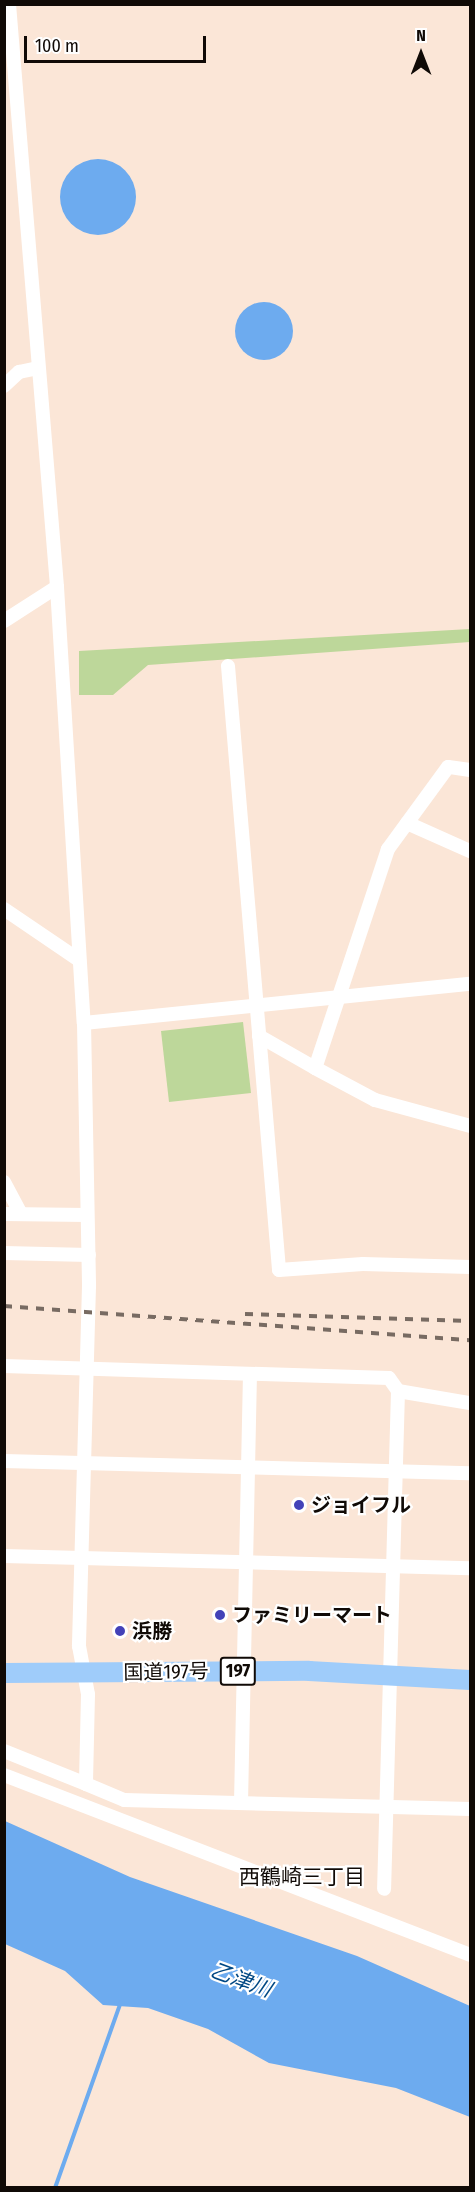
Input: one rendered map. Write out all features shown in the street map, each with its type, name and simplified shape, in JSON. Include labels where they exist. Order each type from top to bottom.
[{"type":"highway","name":"国道197号","points":[[4,1673],[244,1671],[471,1680]]},
{"type":"street","points":[[9,4],[57,587],[84,1023],[89,1255],[82,1558],[86,1784]]},
{"type":"street","points":[[4,386],[19,372],[38,368]]},
{"type":"street","points":[[4,621],[57,587]]},
{"type":"street","points":[[228,666],[279,1270],[363,1264],[471,1267]]},
{"type":"street","points":[[315,1068],[335,996],[371,888],[407,824],[448,767],[471,770]]},
{"type":"street","points":[[407,824],[471,851]]},
{"type":"street","points":[[4,909],[79,960]]},
{"type":"street","points":[[84,1023],[471,984]]},
{"type":"street","points":[[259,1036],[358,1093],[471,1125]]},
{"type":"street","points":[[4,1182],[21,1214]]},
{"type":"street","points":[[4,1214],[87,1215]]},
{"type":"street","points":[[4,1253],[89,1255]]},
{"type":"street","points":[[4,1366],[390,1378],[398,1391],[384,1889]]},
{"type":"street","points":[[241,1803],[250,1374]]},
{"type":"street","points":[[398,1391],[471,1403]]},
{"type":"street","points":[[4,1461],[471,1473]]},
{"type":"street","points":[[4,1556],[471,1568]]},
{"type":"street","points":[[4,1751],[124,1800],[471,1809]]},
{"type":"street","points":[[4,1775],[471,1955]]},
{"type":"street","points":[[442,1944],[471,1965]]},
{"type":"green space","points":[[470,629],[470,642],[148,665],[113,695],[79,695],[79,651]]},
{"type":"green space","points":[[243,1022],[251,1093],[169,1102],[161,1031]]},
{"type":"water","points":[[98,159],[113,162],[125,170],[133,182],[136,197],[133,212],[125,224],[113,232],[98,235],[83,232],[71,224],[63,212],[60,197],[63,182],[71,170],[83,162]]},
{"type":"water","points":[[258,302],[270,302],[280,306],[289,315],[293,337],[285,352],[270,360],[258,360],[248,356],[239,347],[235,337],[235,325],[239,315],[248,306]]},
{"type":"water","name":"乙津川","points":[[5,1821],[130,1877],[357,1956],[470,2006],[470,2117],[396,2088],[269,2063],[208,2029],[148,2008],[103,2005],[65,1971],[5,1944]]},
{"type":"waterway","points":[[55,2188],[121,2002]]},
{"type":"railway","points":[[4,1306],[470,1340]]},
{"type":"railway","points":[[245,1314],[470,1321]]},
{"type":"place","name":"ジョイフル","points":[[299,1505]]},
{"type":"place","name":"ファミリーマート","points":[[220,1615]]},
{"type":"place","name":"浜勝","points":[[120,1631]]},
{"type":"district","name":"西鶴崎三丁目","points":[[302,1877]]}]
